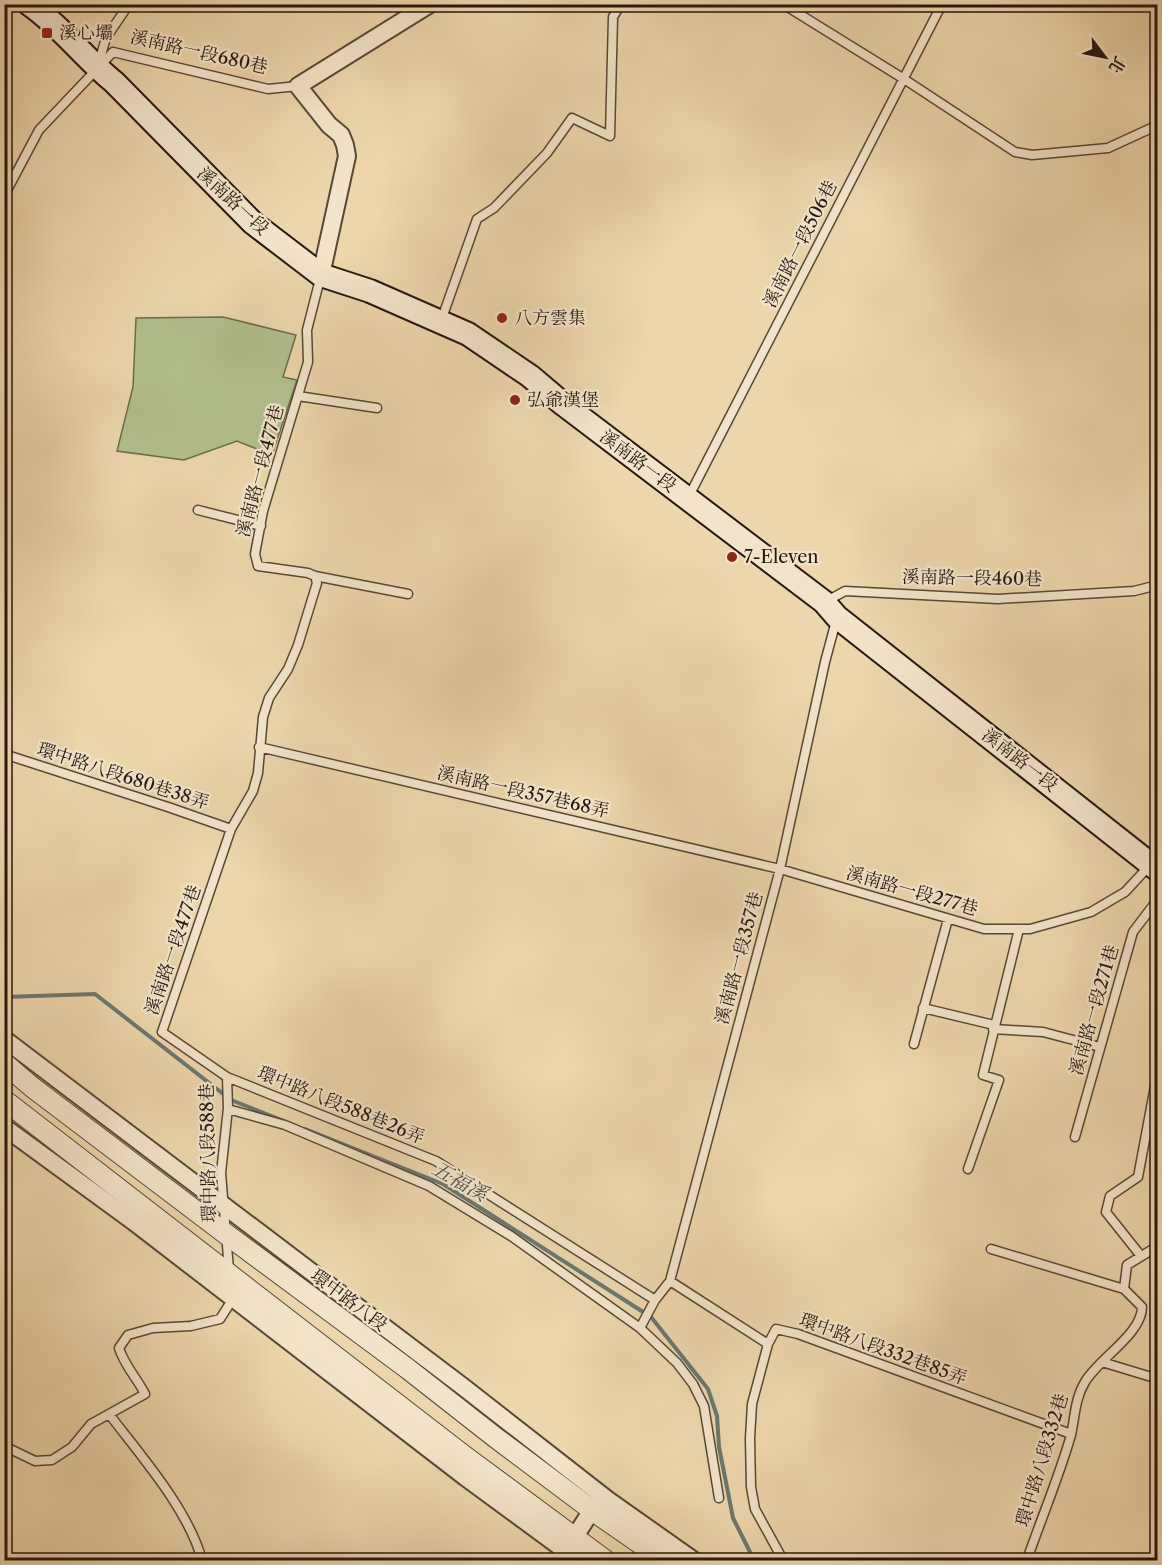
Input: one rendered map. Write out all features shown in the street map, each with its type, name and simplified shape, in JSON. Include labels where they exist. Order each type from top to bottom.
[{"type":"main road","name":"溪南路一段","points":[[29,4],[46,16],[114,82],[253,223],[321,275],[370,291],[468,334],[530,376],[563,404],[1155,863]]},
{"type":"street","name":"溪南路一段680巷","points":[[298,86],[430,4]]},
{"type":"street","points":[[298,86],[329,125],[341,135],[347,156],[321,275]]},
{"type":"street","name":"環中路八段","points":[[4,1039],[462,1386],[664,1560]]},
{"type":"street","name":"環中路八段","points":[[4,1063],[32,1087],[226,1234],[408,1369],[597,1502],[693,1560]]},
{"type":"street","points":[[4,1100],[230,1275],[572,1550]]},
{"type":"street","points":[[4,1127],[234,1299],[465,1477],[572,1550],[605,1560]]},
{"type":"street","points":[[572,1550],[597,1502]]},
{"type":"lane","points":[[4,196],[39,130],[97,68],[106,38],[129,4]]},
{"type":"lane","points":[[441,321],[477,219],[494,208],[547,153],[572,118],[610,136],[613,17],[621,4]]},
{"type":"lane","points":[[783,4],[904,79],[1015,152],[1032,155],[1108,148],[1158,125]]},
{"type":"lane","name":"溪南路一段506巷","points":[[688,499],[942,4]]},
{"type":"lane","name":"溪南路一段680巷","points":[[97,68],[113,52],[268,89],[298,86]]},
{"type":"lane","name":"溪南路一段477巷","points":[[162,1032],[231,829],[253,791],[258,773],[263,717],[269,698],[288,669],[298,645],[317,583],[315,576],[258,566],[255,554],[263,511],[308,362],[307,330],[321,275]]},
{"type":"lane","points":[[298,396],[376,408]]},
{"type":"lane","points":[[198,510],[261,526]]},
{"type":"lane","points":[[315,576],[408,594]]},
{"type":"lane","name":"溪南路一段460巷","points":[[831,610],[845,591],[998,599],[1134,591],[1158,585]]},
{"type":"lane","name":"溪南路一段357巷","points":[[640,1328],[654,1301],[670,1281],[780,869],[825,662],[831,610]]},
{"type":"lane","name":"溪南路一段357巷68弄","points":[[259,747],[780,869]]},
{"type":"lane","name":"環中路八段680巷38弄","points":[[4,754],[231,829]]},
{"type":"lane","name":"溪南路一段277巷","points":[[780,869],[984,929],[1030,929],[1091,912],[1125,892],[1155,863]]},
{"type":"lane","name":"溪南路一段271巷","points":[[1075,1137],[1133,932],[1158,899]]},
{"type":"lane","points":[[914,1044],[948,919]]},
{"type":"lane","points":[[968,1169],[999,1080],[982,1075],[1019,929]]},
{"type":"lane","points":[[923,1008],[994,1027],[1043,1032],[1101,1047]]},
{"type":"lane","name":"環中路八段588巷","points":[[162,1032],[227,1078],[228,1108],[221,1173],[234,1299]]},
{"type":"lane","points":[[1141,1256],[1106,1212],[1110,1196],[1138,1177],[1158,1070]]},
{"type":"lane","name":"環中路八段588巷26弄","points":[[227,1078],[436,1161],[654,1301]]},
{"type":"lane","points":[[228,1108],[285,1125],[429,1186],[511,1236],[640,1328],[677,1363],[693,1384],[704,1406],[719,1497]]},
{"type":"lane","points":[[991,1249],[1124,1288],[1127,1265],[1158,1245]]},
{"type":"lane","points":[[670,1281],[768,1344],[752,1404],[751,1487],[755,1509],[783,1560]]},
{"type":"lane","name":"環中路八段332巷","points":[[1027,1560],[1071,1434],[1077,1401],[1085,1380],[1135,1327],[1142,1315],[1142,1307],[1124,1288]]},
{"type":"lane","points":[[4,1446],[35,1461],[52,1460],[72,1447],[91,1424],[145,1394],[138,1379],[122,1359],[119,1348],[128,1335],[153,1328],[191,1326],[220,1319],[234,1299]]},
{"type":"lane","name":"環中路八段332巷85弄","points":[[768,1344],[776,1329],[798,1334],[1071,1434]]},
{"type":"lane","points":[[1102,1362],[1158,1379]]},
{"type":"lane","points":[[109,1414],[142,1456],[187,1521],[202,1560]]},
{"type":"green space","points":[[223,317],[296,335],[283,377],[297,380],[272,455],[237,441],[184,460],[117,451],[133,387],[136,318]]},
{"type":"waterway","name":"五福溪","points":[[4,997],[95,994],[231,1100],[284,1121]]},
{"type":"waterway","name":"五福溪","points":[[305,1129],[443,1184],[651,1317],[708,1389],[717,1416],[719,1447],[733,1518],[754,1560]]},
{"type":"place","name":"溪心壩","points":[[47,33]]},
{"type":"place","name":"八方雲集","points":[[502,318]]},
{"type":"place","name":"弘爺漢堡","points":[[515,400]]},
{"type":"place","name":"7-Eleven","points":[[732,557]]}]
